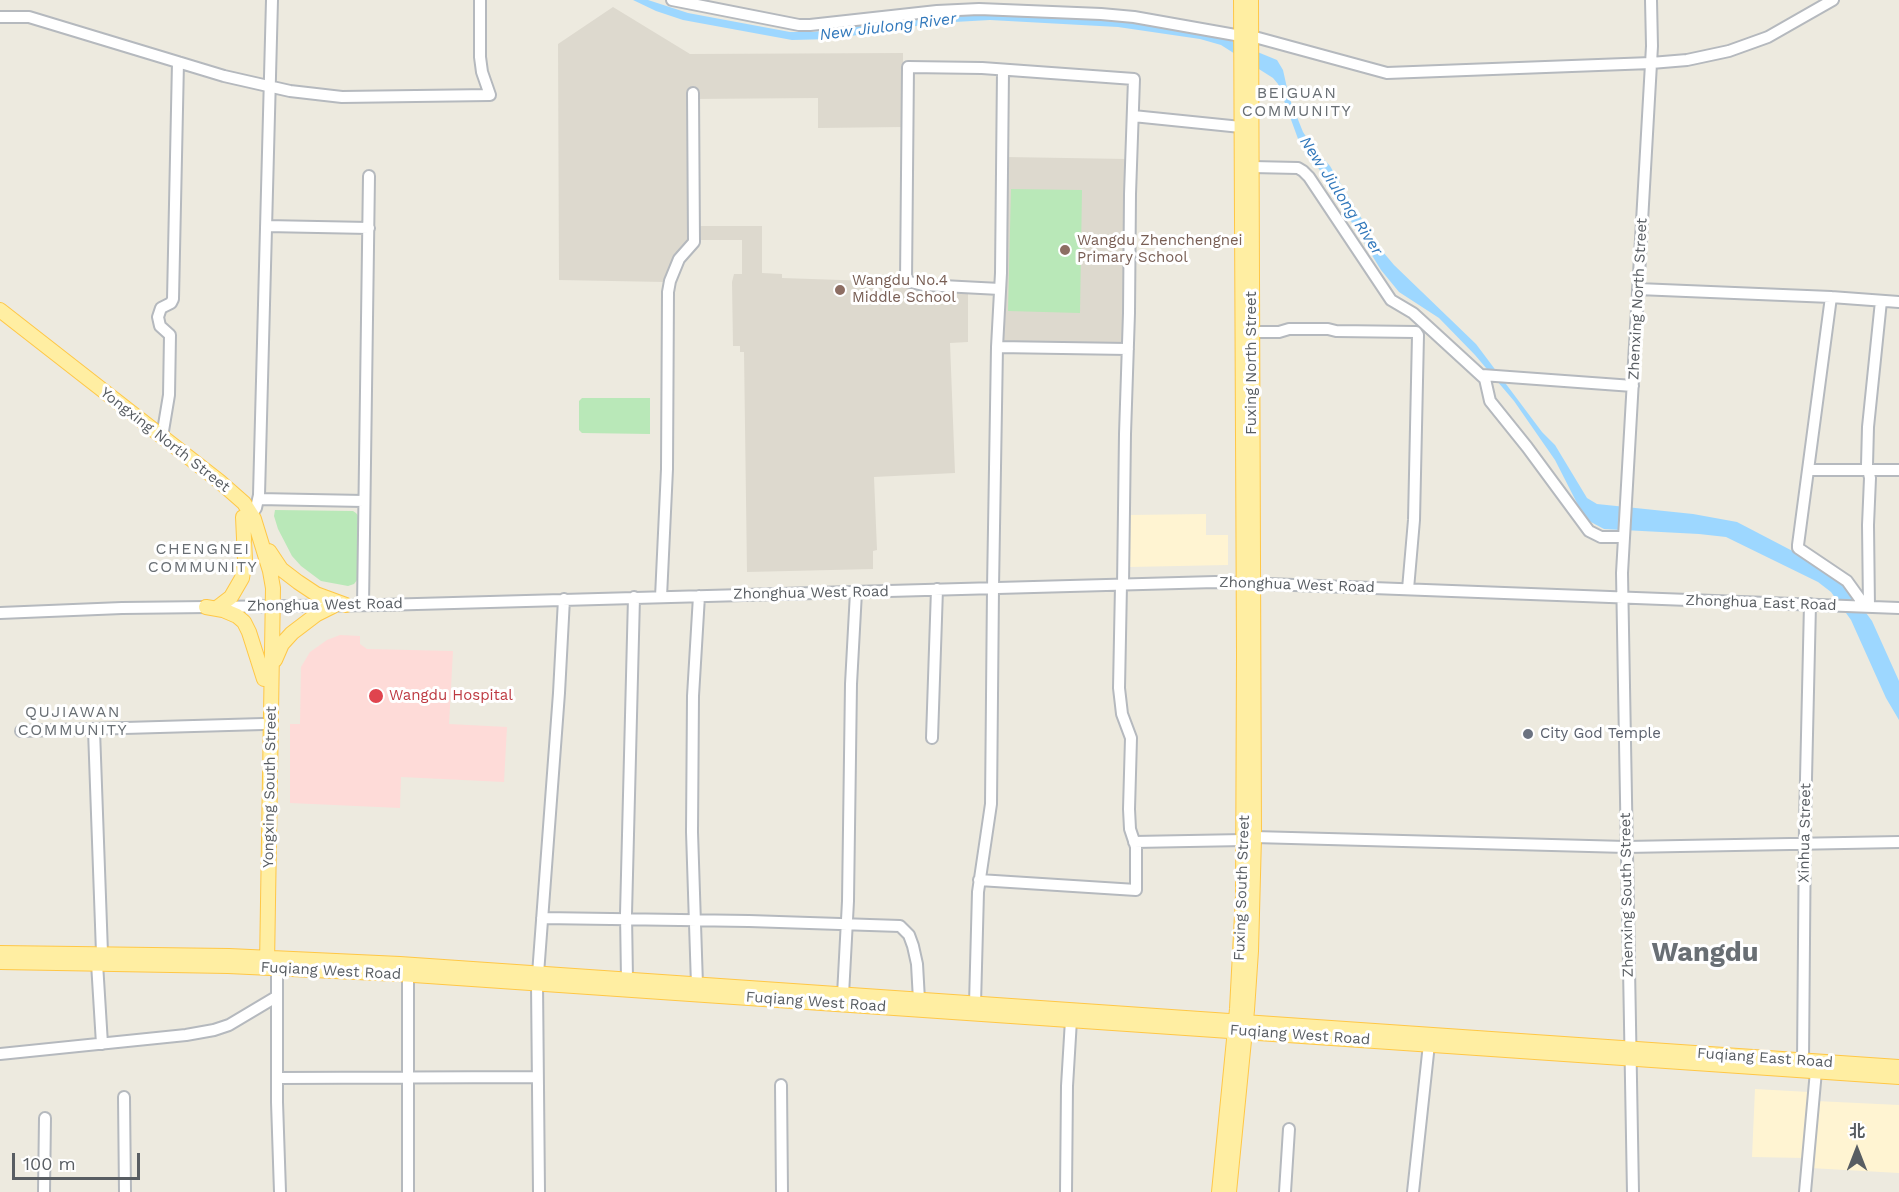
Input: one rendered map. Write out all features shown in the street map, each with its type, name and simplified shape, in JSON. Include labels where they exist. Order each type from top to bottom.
[{"type":"main road","name":"Fuxing North Street","points":[[1241,0],[1246,39],[1251,167],[1249,583]]},
{"type":"main road","name":"Fuxing North Street","points":[[1246,39],[1251,0]]},
{"type":"main road","name":"Fuxing North Street","points":[[1246,66],[1242,127],[1249,583]]},
{"type":"main road","name":"Yongxing North Street","points":[[0,310],[236,495],[260,534],[272,582],[269,606]]},
{"type":"main road","name":"Yongxing North Street","points":[[0,320],[214,487],[247,516],[263,573],[269,606]]},
{"type":"main road","points":[[212,607],[231,597],[242,578],[247,516]]},
{"type":"main road","points":[[260,534],[281,569],[316,594],[339,606]]},
{"type":"main road","name":"Fuxing South Street","points":[[1229,1192],[1249,839],[1249,583]]},
{"type":"main road","name":"Yongxing South Street","points":[[266,964],[269,606]]},
{"type":"main road","points":[[268,674],[282,644],[292,633],[317,614],[339,606]]},
{"type":"main road","points":[[212,607],[237,616],[244,622],[268,674]]},
{"type":"main road","name":"Yongxing South Street","points":[[266,964],[263,724],[268,674]]},
{"type":"main road","name":"Fuqiang West Road","points":[[0,953],[266,964],[537,979],[1071,1020],[1240,1027],[1630,1053]]},
{"type":"main road","name":"Fuqiang West Road","points":[[0,962],[100,958]]},
{"type":"main road","name":"Fuqiang West Road","points":[[266,964],[408,975],[627,980],[975,1004],[1429,1044],[1630,1053]]},
{"type":"main road","name":"Fuxing South Street","points":[[1219,1192],[1240,1027]]},
{"type":"main road","name":"Fuqiang East Road","points":[[1630,1053],[1899,1067]]},
{"type":"main road","name":"Fuqiang East Road","points":[[1630,1053],[1899,1077]]},
{"type":"street","points":[[247,516],[256,508],[258,499],[272,0]]},
{"type":"street","points":[[0,16],[29,17],[224,76],[290,91],[342,97],[490,95],[482,72],[480,57],[480,0]]},
{"type":"street","points":[[672,0],[810,26],[1005,5],[1134,17],[1246,39],[1387,73],[1687,60],[1729,51],[1768,37],[1833,0]]},
{"type":"street","name":"Zhenxing North Street","points":[[1622,598],[1651,63],[1651,0]]},
{"type":"street","points":[[162,437],[169,395],[170,335],[160,326],[158,317],[161,308],[171,303],[173,299],[178,62]]},
{"type":"street","points":[[980,880],[1136,890],[1134,842],[1130,829],[1131,738],[1122,714],[1119,688],[1134,79],[908,66],[906,281],[923,285],[1000,289]]},
{"type":"street","points":[[975,1004],[980,880],[991,804],[1003,70]]},
{"type":"street","points":[[661,597],[667,468],[668,292],[679,259],[694,242],[693,93]]},
{"type":"street","points":[[1133,116],[1242,127]]},
{"type":"street","points":[[1251,167],[1298,168],[1303,171],[1390,300],[1413,313],[1485,376],[1633,386]]},
{"type":"street","points":[[363,605],[369,176]]},
{"type":"street","points":[[266,226],[369,228]]},
{"type":"street","points":[[1638,289],[1899,302]]},
{"type":"street","points":[[1831,297],[1798,548],[1846,582],[1865,606]]},
{"type":"street","points":[[1865,606],[1870,478],[1868,428],[1881,301]]},
{"type":"street","points":[[1252,332],[1328,328],[1336,331],[1416,332],[1418,335],[1414,520],[1408,589]]},
{"type":"street","points":[[998,347],[1128,349]]},
{"type":"street","points":[[1485,376],[1490,400],[1589,531],[1601,537],[1624,536]]},
{"type":"street","points":[[1808,471],[1899,470]]},
{"type":"street","points":[[258,499],[364,501]]},
{"type":"street","name":"Zhonghua West Road","points":[[0,613],[1249,583],[1622,598]]},
{"type":"street","points":[[932,738],[937,590]]},
{"type":"street","points":[[843,995],[851,684],[856,592]]},
{"type":"street","points":[[697,985],[692,832],[693,696],[699,596]]},
{"type":"street","points":[[627,980],[626,919],[634,597]]},
{"type":"street","name":"Zhonghua East Road","points":[[1622,598],[1899,608]]},
{"type":"street","name":"Zhenxing South Street","points":[[1622,598],[1633,1192]]},
{"type":"street","points":[[539,1192],[537,979],[564,599]]},
{"type":"street","name":"Xinhua Street","points":[[1803,1061],[1810,604]]},
{"type":"street","points":[[21,731],[263,724]]},
{"type":"street","points":[[94,730],[102,1044]]},
{"type":"street","points":[[1134,842],[1249,839],[1626,847],[1899,842]]},
{"type":"street","points":[[542,918],[900,926],[909,935],[917,964],[919,1000]]},
{"type":"street","points":[[266,964],[276,997],[280,1192]]},
{"type":"street","points":[[408,975],[408,1192]]},
{"type":"street","points":[[0,1054],[186,1035],[214,1030],[236,1021],[276,997]]},
{"type":"street","points":[[1066,1192],[1067,1086],[1071,1020]]},
{"type":"street","points":[[1413,1192],[1429,1044]]},
{"type":"street","points":[[1805,1192],[1816,1071]]},
{"type":"street","points":[[277,1078],[537,1077]]},
{"type":"street","points":[[781,1085],[782,1192]]},
{"type":"street","points":[[124,1097],[125,1192]]},
{"type":"street","points":[[44,1192],[45,1118]]},
{"type":"street","points":[[1285,1192],[1289,1129]]},
{"type":"shaded area","name":"Wangdu No.4 Middle School","points":[[613,7],[690,54],[903,53],[903,127],[818,128],[818,98],[691,99],[691,226],[762,226],[762,273],[782,274],[782,278],[900,282],[926,289],[968,291],[968,342],[950,343],[955,473],[874,477],[877,550],[873,551],[873,569],[747,572],[744,352],[740,352],[740,346],[733,346],[732,282],[734,274],[742,274],[742,240],[691,240],[675,253],[665,282],[559,280],[558,44]]},
{"type":"shaded area","name":"Wangdu Zhenchengnei Primary School","points":[[1006,157],[1127,159],[1123,344],[1003,342]]},
{"type":"shaded area","points":[[1206,514],[1206,535],[1228,535],[1228,565],[1129,567],[1129,515]]},
{"type":"shaded area","name":"Wangdu Hospital","points":[[340,635],[360,636],[360,644],[367,649],[453,651],[449,724],[507,727],[504,782],[401,777],[400,808],[290,803],[290,724],[300,724],[301,667],[310,652],[327,640]]},
{"type":"shaded area","points":[[1755,1089],[1809,1092],[1805,1158],[1752,1157]]},
{"type":"shaded area","points":[[1816,1101],[1899,1105],[1899,1173],[1810,1168]]},
{"type":"green space","points":[[1011,189],[1082,190],[1080,313],[1008,311]]},
{"type":"green space","points":[[582,398],[650,398],[650,434],[582,433],[579,430],[579,401]]},
{"type":"green space","points":[[275,510],[353,511],[356,513],[359,517],[358,579],[354,584],[348,586],[321,581],[301,566],[292,556],[278,529],[274,516]]},
{"type":"water","name":"New Jiulong River","points":[[633,0],[648,0],[688,13],[790,32],[813,32],[956,13],[1110,18],[1216,35],[1277,60],[1283,70],[1289,97],[1303,132],[1330,166],[1378,246],[1394,265],[1476,344],[1542,432],[1555,445],[1587,498],[1597,504],[1693,514],[1737,522],[1806,558],[1847,587],[1872,621],[1899,681],[1899,720],[1886,698],[1851,620],[1831,592],[1818,582],[1726,537],[1604,529],[1589,521],[1579,507],[1555,460],[1514,401],[1475,355],[1439,318],[1399,292],[1381,270],[1319,169],[1301,147],[1278,84],[1273,78],[1221,45],[1200,39],[1118,27],[990,20],[936,23],[831,39],[792,40],[683,20]]},
{"type":"place","name":"Wangdu Zhenchengnei Primary School","points":[[1065,250]]},
{"type":"place","name":"Wangdu No.4 Middle School","points":[[840,290]]},
{"type":"place","name":"Wangdu Hospital","points":[[376,696]]},
{"type":"place","name":"City God Temple","points":[[1528,734]]},
{"type":"district","name":"BEIGUAN COMMUNITY","points":[[1297,102]]},
{"type":"district","name":"CHENGNEI COMMUNITY","points":[[203,558]]},
{"type":"district","name":"QUJIAWAN COMMUNITY","points":[[73,721]]},
{"type":"district","name":"Wangdu","points":[[1705,953]]}]
